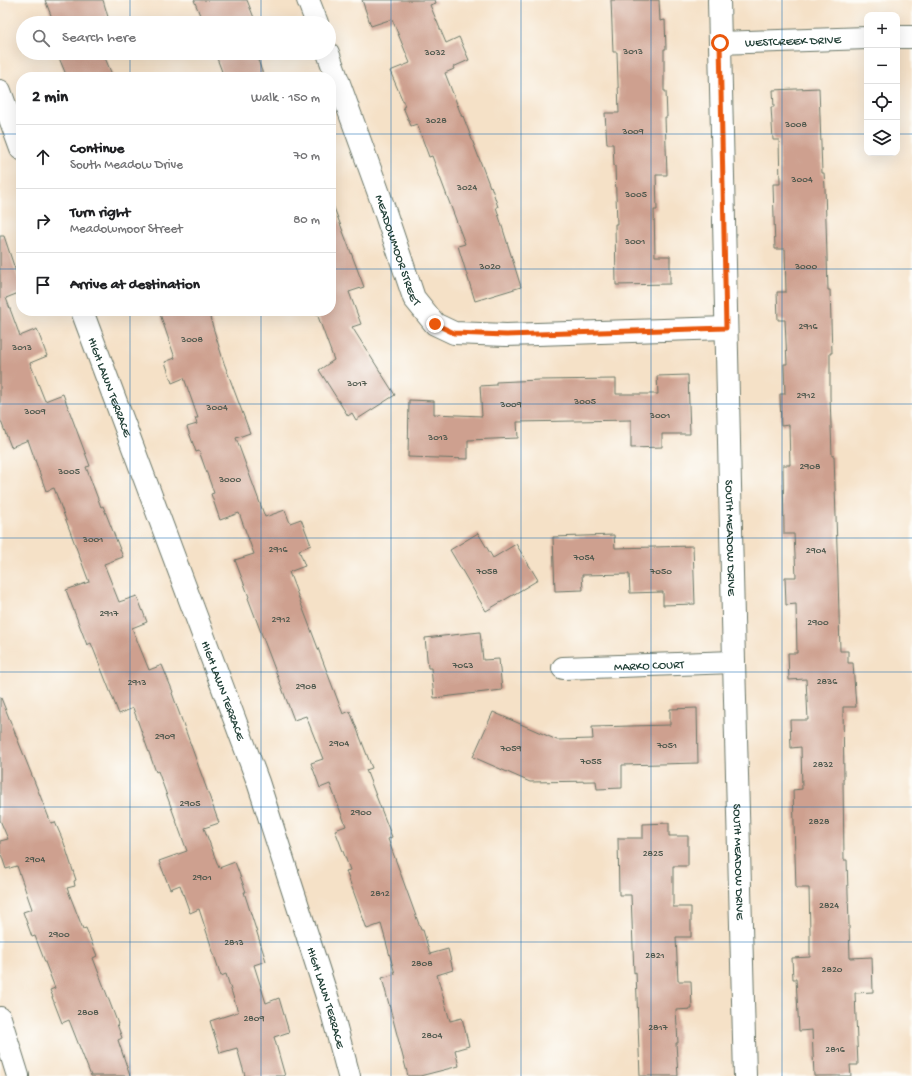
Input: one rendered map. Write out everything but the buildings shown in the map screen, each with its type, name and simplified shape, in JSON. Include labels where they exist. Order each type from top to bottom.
[{"type":"street","points":[[308,0],[314,16]]},
{"type":"street","name":"SOUTH MEADOW DRIVE","points":[[719,0],[745,1076]]},
{"type":"street","points":[[900,37],[912,37]]},
{"type":"street","name":"WESTCREEK DRIVE","points":[[720,43],[864,38]]},
{"type":"street","name":"MEADOWMOOR STREET","points":[[331,60],[335,72]]},
{"type":"street","name":"MEADOWMOOR STREET","points":[[336,75],[378,191],[414,298],[435,324],[454,333],[506,335],[726,328]]},
{"type":"street","points":[[0,92],[16,135]]},
{"type":"street","name":"HIGH LAWN TERRACE","points":[[84,316],[258,782],[331,1009],[349,1076]]},
{"type":"street","name":"MARKO COURT","points":[[563,668],[734,662]]},
{"type":"street","points":[[0,1018],[18,1076]]},
{"type":"route","points":[[435,324],[454,333],[506,335],[726,328],[720,43]]}]
